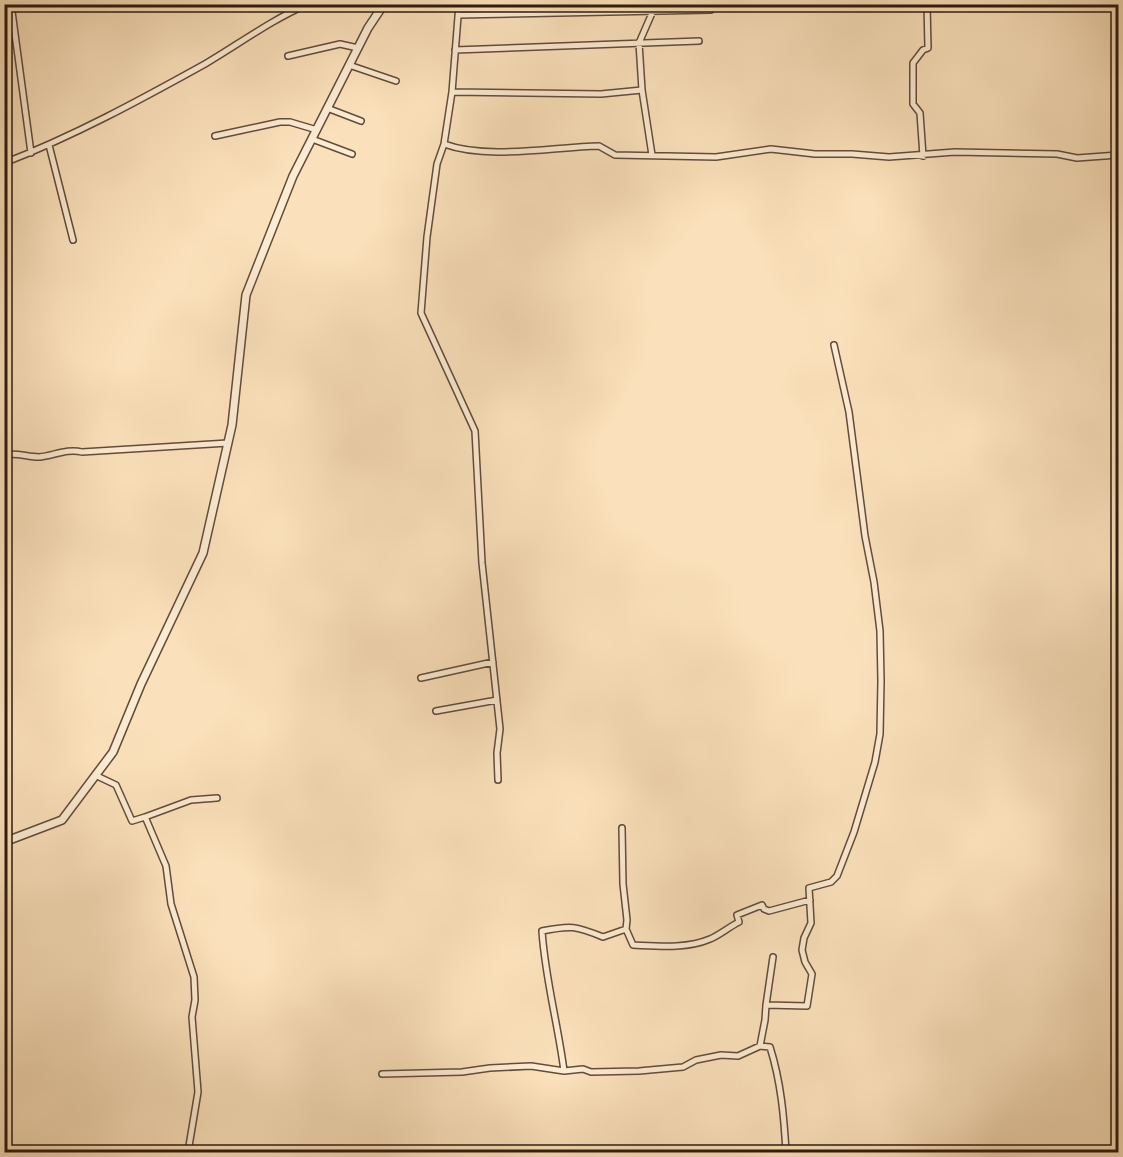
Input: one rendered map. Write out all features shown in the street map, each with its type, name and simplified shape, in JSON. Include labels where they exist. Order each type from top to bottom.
[{"type":"street","points":[[11,4],[31,153]]},
{"type":"street","points":[[4,163],[49,145],[136,101],[243,42],[285,14],[308,4]]},
{"type":"street","points":[[4,842],[63,820],[113,752],[141,684],[203,553],[232,425],[246,295],[293,177],[368,28],[384,4]]},
{"type":"street","points":[[459,4],[452,92],[444,144],[436,174],[421,312],[475,431],[482,563],[500,729],[497,753],[498,780]]},
{"type":"street","points":[[652,156],[642,90],[639,43],[656,4]]},
{"type":"street","points":[[459,15],[711,10],[714,4]]},
{"type":"street","points":[[923,156],[920,113],[913,104],[913,63],[923,50],[928,48],[927,4]]},
{"type":"street","points":[[455,50],[699,41]]},
{"type":"street","points":[[288,56],[340,44],[358,48]]},
{"type":"street","points":[[349,65],[396,81]]},
{"type":"street","points":[[452,92],[602,94],[642,90]]},
{"type":"street","points":[[327,108],[361,121]]},
{"type":"street","points":[[215,136],[280,122],[291,122],[316,130]]},
{"type":"street","points":[[312,139],[352,154]]},
{"type":"street","points":[[444,144],[487,153],[599,146],[615,155],[652,156],[716,157],[771,149],[815,154],[889,157],[955,152],[1057,154],[1077,158],[1119,155]]},
{"type":"street","points":[[49,145],[73,240]]},
{"type":"street","points":[[766,1005],[807,1006],[812,974],[805,962],[802,950],[804,938],[811,923],[808,888],[831,882],[837,876],[861,813],[880,734],[880,631],[849,412],[834,345]]},
{"type":"street","points":[[4,455],[11,453],[39,457],[75,450],[82,452],[228,443]]},
{"type":"street","points":[[421,678],[493,662]]},
{"type":"street","points":[[436,711],[497,700]]},
{"type":"street","points":[[97,776],[116,785],[132,820],[191,800],[217,798]]},
{"type":"street","points":[[145,817],[166,866],[171,904],[194,977],[195,1000],[192,1017],[198,1092],[188,1152]]},
{"type":"street","points":[[622,828],[626,929],[633,945],[667,948],[710,939],[739,922],[737,915],[762,905],[769,911],[810,900]]},
{"type":"street","points":[[564,1071],[559,1032],[544,963],[542,931],[567,926],[581,928],[603,937],[626,929]]},
{"type":"street","points":[[760,1046],[772,957]]},
{"type":"street","points":[[382,1074],[462,1072],[531,1066],[564,1071],[583,1069],[591,1072],[616,1072],[683,1066],[696,1060],[721,1055],[738,1056],[760,1046],[770,1047],[776,1064],[783,1107],[786,1152]]}]
